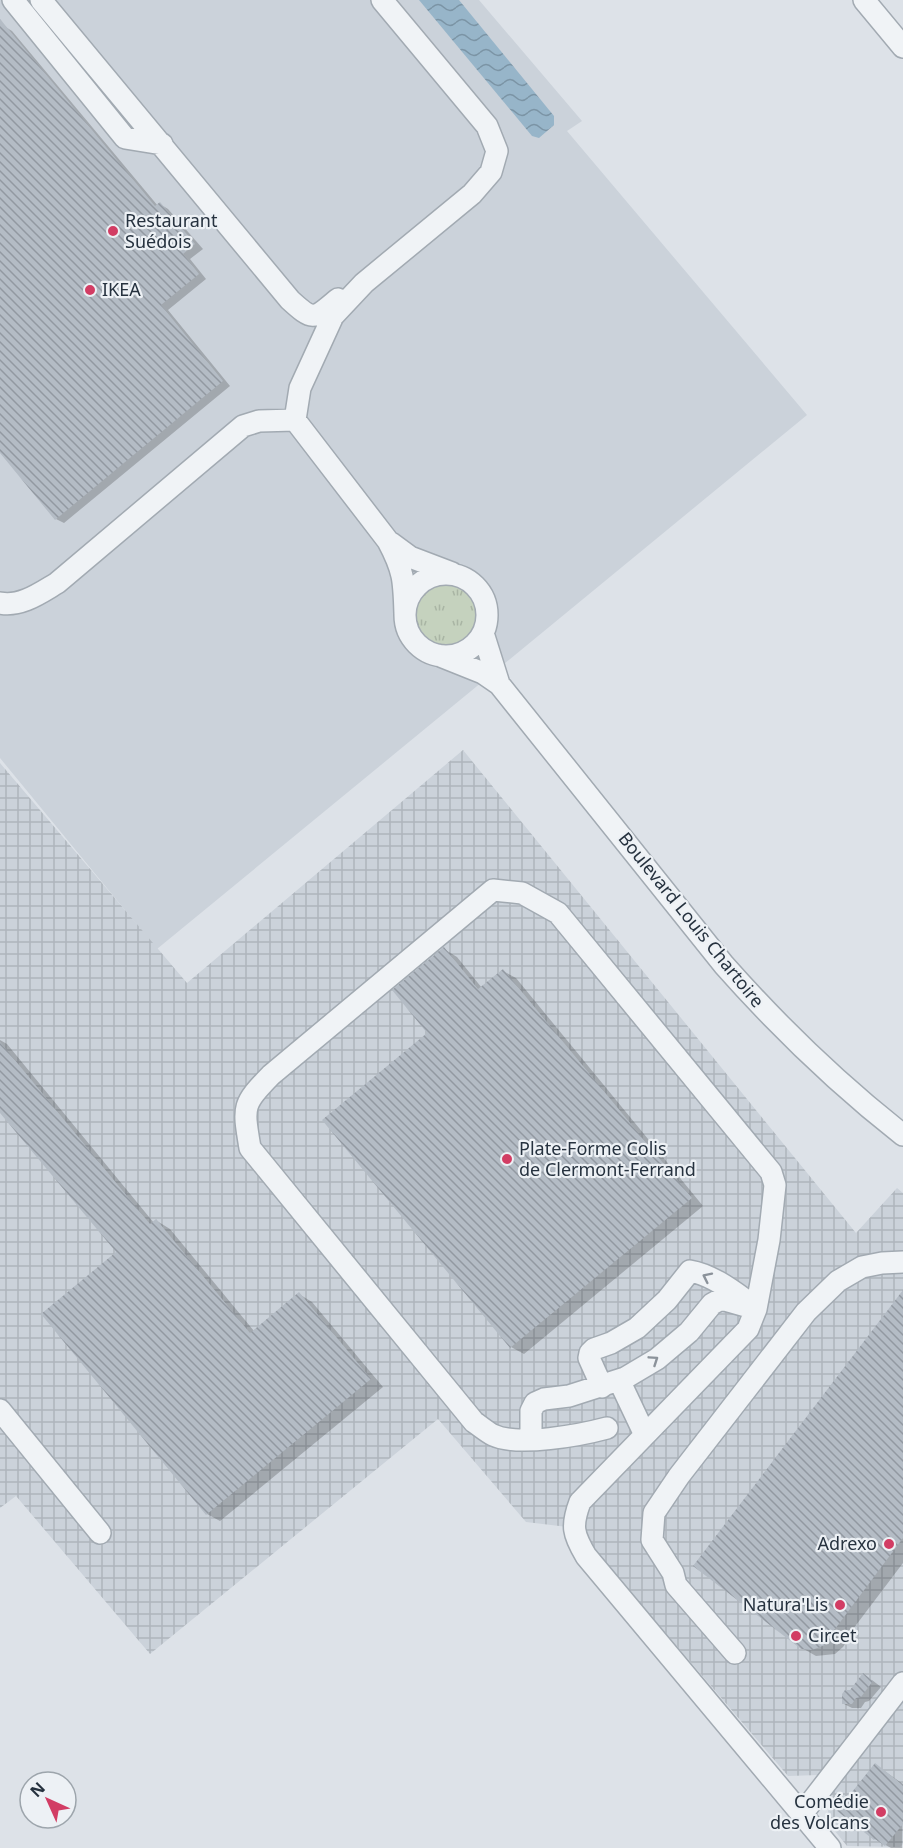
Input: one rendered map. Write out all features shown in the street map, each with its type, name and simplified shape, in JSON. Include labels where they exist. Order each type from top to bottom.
[{"type":"street","points":[[13,0],[125,138],[162,144]]},
{"type":"street","points":[[41,0],[290,300],[308,316],[314,316],[364,284]]},
{"type":"street","points":[[382,0],[487,126],[497,151],[491,172],[472,194],[364,284],[333,316],[304,378],[296,404],[295,420],[388,541],[400,563],[404,580],[407,628],[414,641],[425,650],[483,673],[499,684]]},
{"type":"street","points":[[864,0],[903,46]]},
{"type":"street","points":[[290,300],[306,333],[308,344],[304,378]]},
{"type":"street","points":[[0,603],[9,604],[32,598],[57,583],[243,426],[259,421],[295,420]]},
{"type":"street","points":[[388,541],[410,557],[466,578],[483,595],[487,607],[487,620],[483,633],[475,644],[465,652],[452,656],[438,655]]},
{"type":"street","points":[[405,614],[409,597],[420,583],[431,576],[443,573],[455,574]]},
{"type":"street","points":[[483,633],[499,684]]},
{"type":"street","name":"Boulevard Louis Chartoire","points":[[499,684],[750,995],[854,1096],[903,1135]]},
{"type":"street","points":[[607,1428],[581,1435],[531,1440],[494,1436],[474,1422],[250,1148],[244,1115],[251,1096],[271,1075],[493,890],[522,893],[558,913],[771,1172],[776,1185],[769,1240],[756,1309],[748,1329],[580,1502],[574,1517],[574,1535],[586,1556],[830,1848]]},
{"type":"street","points":[[735,1653],[676,1585],[673,1573],[652,1540],[654,1513],[806,1312],[838,1281],[862,1267],[903,1262]]},
{"type":"street","points":[[645,1435],[610,1383],[589,1358],[594,1348],[611,1343],[637,1328],[666,1300],[690,1271],[731,1289],[756,1309]]},
{"type":"street","points":[[531,1440],[531,1411],[535,1403],[610,1383],[657,1359],[689,1332],[712,1304],[721,1299],[756,1309]]},
{"type":"street","points":[[0,1410],[100,1533]]},
{"type":"street","points":[[802,1814],[903,1683]]},
{"type":"shaded area","points":[[0,0],[479,0],[582,121],[567,131],[807,415],[157,949],[0,758]]},
{"type":"shaded area","points":[[463,750],[856,1233],[897,1188],[903,1193],[903,1844],[900,1847],[847,1846],[826,1820],[834,1786],[819,1775],[788,1776],[576,1528],[526,1522],[438,1419],[150,1654],[16,1496],[0,1508],[0,763],[187,983]]},
{"type":"green space","points":[[446,580],[459,583],[470,590],[477,601],[480,614],[477,627],[470,638],[459,645],[446,648],[433,645],[422,638],[415,627],[412,614],[415,601],[422,590],[433,583]]},
{"type":"water","points":[[419,0],[459,0],[554,116],[554,125],[539,138],[532,136]]},
{"type":"building","name":"IKEA","points":[[0,19],[155,206],[160,202],[195,244],[183,254],[199,274],[161,305],[223,381],[55,520],[0,453]]},
{"type":"building","name":"Plate-Forme Colis de Clermont-Ferrand","points":[[444,947],[478,989],[503,969],[692,1198],[510,1348],[322,1120],[427,1033],[392,990]]},
{"type":"building","points":[[0,1042],[150,1224],[156,1219],[250,1333],[299,1292],[371,1379],[206,1515],[41,1314],[116,1252],[0,1113]]},
{"type":"building","points":[[903,1290],[903,1538],[825,1645],[812,1650],[801,1649],[693,1566]]},
{"type":"building","points":[[863,1673],[873,1681],[861,1697],[856,1698],[852,1704],[842,1704],[842,1694],[845,1690],[850,1690]]},
{"type":"building","points":[[875,1763],[903,1785],[903,1824],[885,1846],[837,1811]]},
{"type":"place","name":"Restaurant Suédois","points":[[113,231]]},
{"type":"place","name":"IKEA","points":[[90,290]]},
{"type":"place","name":"Plate-Forme Colis de Clermont-Ferrand","points":[[507,1159]]},
{"type":"place","name":"Adrexo","points":[[889,1544]]},
{"type":"place","name":"Natura'Lis","points":[[840,1605]]},
{"type":"place","name":"Circet","points":[[796,1636]]},
{"type":"place","name":"Comédie des Volcans","points":[[881,1812]]}]
